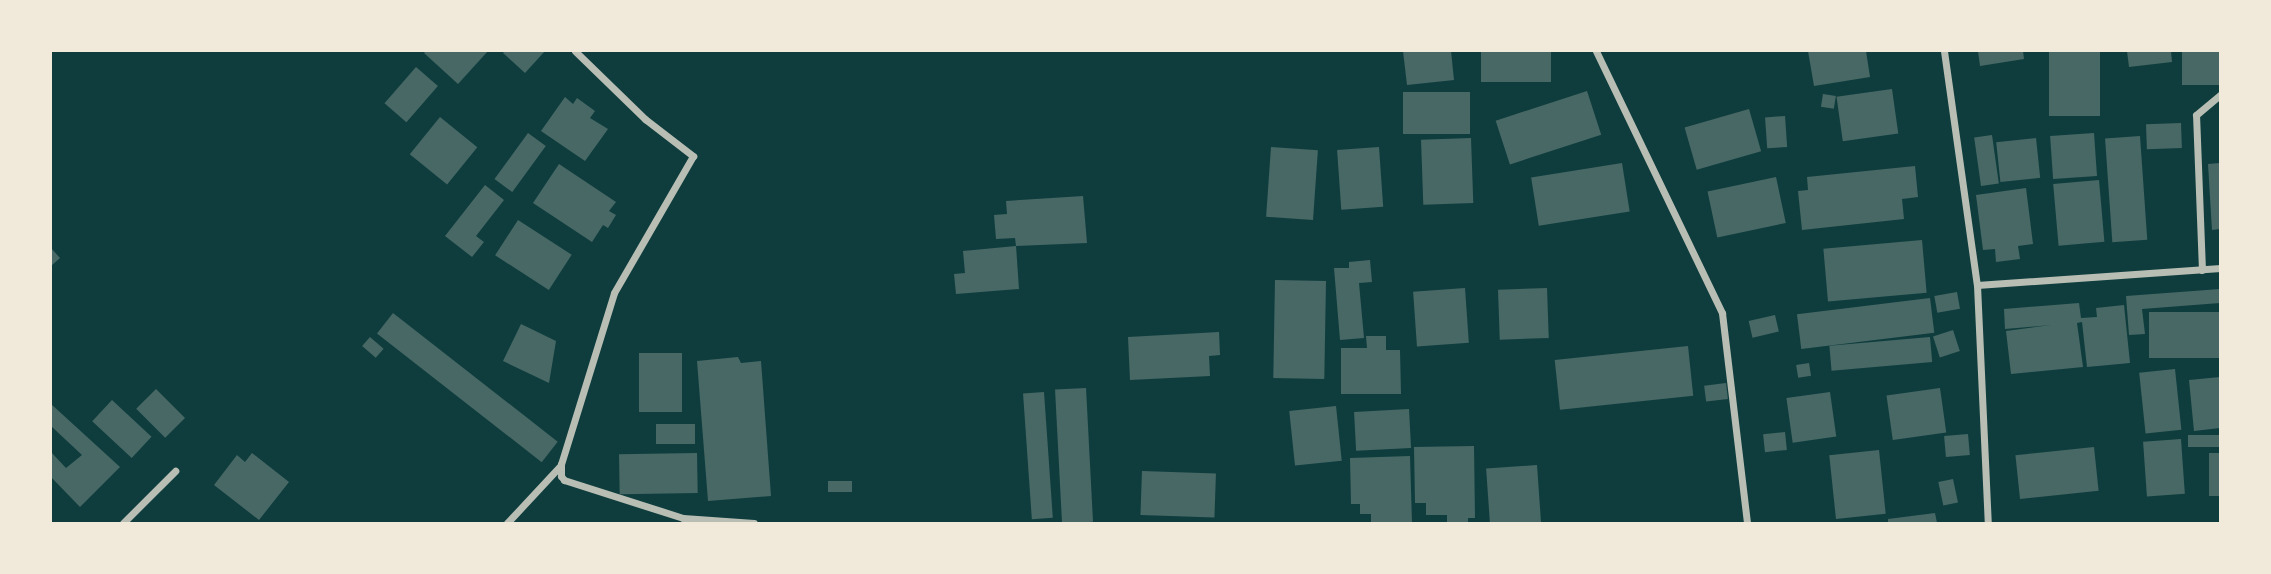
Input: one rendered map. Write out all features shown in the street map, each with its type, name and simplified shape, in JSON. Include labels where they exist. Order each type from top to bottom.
[{"type":"street","points":[[507,523],[561,464],[614,293],[693,156],[645,119],[575,51]]},
{"type":"street","points":[[1596,51],[1722,313],[1747,523]]},
{"type":"street","points":[[1944,51],[1978,285],[1988,523]]},
{"type":"street","points":[[2202,270],[2196,116],[2220,95]]},
{"type":"street","points":[[1978,285],[2220,268]]},
{"type":"street","points":[[561,464],[564,480],[682,518],[754,523]]},
{"type":"street","points":[[123,523],[175,471]]},
{"type":"building","points":[[488,51],[458,84],[424,53]]},
{"type":"building","points":[[545,51],[525,73],[503,53]]},
{"type":"building","points":[[1403,51],[1451,51],[1454,80],[1407,85]]},
{"type":"building","points":[[1481,51],[1551,51],[1551,82],[1481,82]]},
{"type":"building","points":[[1808,51],[1866,51],[1870,77],[1814,86]]},
{"type":"building","points":[[1978,51],[2023,51],[2024,59],[1980,66]]},
{"type":"building","points":[[2049,51],[2100,51],[2100,116],[2049,116]]},
{"type":"building","points":[[2127,51],[2171,51],[2172,62],[2129,67]]},
{"type":"building","points":[[2182,51],[2220,51],[2220,85],[2182,85]]},
{"type":"building","points":[[416,67],[438,86],[406,122],[385,103]]},
{"type":"building","points":[[1892,89],[1898,134],[1843,141],[1837,97]]},
{"type":"building","points":[[1587,91],[1601,135],[1510,164],[1496,121]]},
{"type":"building","points":[[1403,92],[1470,92],[1470,134],[1403,134]]},
{"type":"building","points":[[1823,94],[1836,96],[1834,109],[1821,107]]},
{"type":"building","points":[[565,97],[573,104],[577,98],[595,111],[590,118],[608,129],[585,161],[541,131]]},
{"type":"building","points":[[1749,109],[1761,151],[1697,170],[1685,127]]},
{"type":"building","points":[[1785,116],[1787,147],[1767,148],[1765,117]]},
{"type":"building","points":[[440,117],[477,147],[447,185],[410,154]]},
{"type":"building","points":[[2181,123],[2182,148],[2147,149],[2146,124]]},
{"type":"building","points":[[528,133],[546,146],[512,192],[494,179]]},
{"type":"building","points":[[2094,133],[2097,176],[2053,179],[2050,136]]},
{"type":"building","points":[[1992,135],[1999,184],[1981,186],[1974,138]]},
{"type":"building","points":[[2140,136],[2147,240],[2112,242],[2105,138]]},
{"type":"building","points":[[1471,138],[1473,203],[1423,205],[1421,140]]},
{"type":"building","points":[[2036,138],[2040,178],[2000,182],[1996,142]]},
{"type":"building","points":[[1271,147],[1318,150],[1313,220],[1266,217]]},
{"type":"building","points":[[1379,147],[1383,207],[1341,210],[1337,150]]},
{"type":"building","points":[[1622,163],[1630,211],[1539,226],[1531,177]]},
{"type":"building","points":[[2220,163],[2220,229],[2212,230],[2208,164]]},
{"type":"building","points":[[559,164],[616,202],[609,211],[616,215],[608,228],[603,225],[592,242],[533,203]]},
{"type":"building","points":[[1915,166],[1918,197],[1902,199],[1904,219],[1802,230],[1798,191],[1808,190],[1807,177]]},
{"type":"building","points":[[1776,177],[1786,223],[1717,238],[1708,192]]},
{"type":"building","points":[[2099,180],[2104,242],[2059,246],[2053,184]]},
{"type":"building","points":[[485,185],[504,200],[476,236],[484,242],[472,257],[445,236]]},
{"type":"building","points":[[2026,188],[2033,244],[2018,246],[2020,259],[1996,262],[1995,249],[1983,250],[1976,195]]},
{"type":"building","points":[[1083,196],[1087,243],[1016,246],[1015,238],[996,239],[994,215],[1007,214],[1006,201]]},
{"type":"building","points":[[518,220],[572,255],[549,290],[495,255]]},
{"type":"building","points":[[1922,240],[1927,293],[1828,301],[1823,249]]},
{"type":"building","points":[[1016,246],[1019,289],[956,294],[954,274],[965,273],[963,251]]},
{"type":"building","points":[[51,248],[60,258],[51,266]]},
{"type":"building","points":[[1370,260],[1372,282],[1359,283],[1364,338],[1340,340],[1334,268],[1349,268],[1349,262]]},
{"type":"building","points":[[1275,280],[1326,281],[1324,379],[1273,378]]},
{"type":"building","points":[[1465,288],[1469,343],[1417,346],[1413,292]]},
{"type":"building","points":[[1547,288],[1549,338],[1500,340],[1498,290]]},
{"type":"building","points":[[2220,289],[2220,303],[2142,309],[2145,334],[2129,335],[2126,296]]},
{"type":"building","points":[[1957,292],[1960,309],[1937,313],[1934,296]]},
{"type":"building","points":[[1930,298],[1934,333],[1801,349],[1797,314]]},
{"type":"building","points":[[2079,303],[2081,318],[2097,317],[2096,308],[2124,305],[2130,363],[2087,367],[2082,322],[2077,323],[2083,367],[2011,374],[2006,331],[2051,325],[2005,329],[2004,309]]},
{"type":"building","points":[[2149,312],[2220,312],[2220,358],[2149,358]]},
{"type":"building","points":[[393,313],[558,442],[542,462],[377,333]]},
{"type":"building","points":[[1775,315],[1779,332],[1753,338],[1749,321]]},
{"type":"building","points":[[521,324],[556,341],[549,383],[503,361]]},
{"type":"building","points":[[1953,330],[1960,351],[1940,357],[1933,336]]},
{"type":"building","points":[[1219,332],[1220,355],[1209,356],[1210,376],[1130,380],[1128,337]]},
{"type":"building","points":[[1366,336],[1386,336],[1386,350],[1400,350],[1401,394],[1341,394],[1341,348],[1367,348]]},
{"type":"building","points":[[370,337],[384,349],[376,358],[362,346]]},
{"type":"building","points":[[1930,337],[1932,362],[1832,371],[1829,346]]},
{"type":"building","points":[[1688,346],[1693,396],[1560,410],[1555,360]]},
{"type":"building","points":[[639,353],[682,353],[682,412],[639,412]]},
{"type":"building","points":[[738,357],[741,363],[761,361],[771,496],[708,501],[697,361]]},
{"type":"building","points":[[1809,363],[1811,376],[1798,378],[1796,365]]},
{"type":"building","points":[[2175,369],[2181,430],[2146,433],[2139,373]]},
{"type":"building","points":[[2220,377],[2220,428],[2194,431],[2189,380]]},
{"type":"building","points":[[1726,383],[1728,399],[1706,402],[1704,386]]},
{"type":"building","points":[[1086,388],[1093,522],[1062,523],[1055,390]]},
{"type":"building","points":[[1940,388],[1946,433],[1893,440],[1887,396]]},
{"type":"building","points":[[156,389],[185,418],[165,438],[136,409]]},
{"type":"building","points":[[1044,392],[1053,518],[1032,519],[1023,393]]},
{"type":"building","points":[[1830,392],[1836,437],[1793,443],[1786,398]]},
{"type":"building","points":[[112,400],[151,437],[132,458],[92,421]]},
{"type":"building","points":[[51,404],[120,467],[80,507],[51,477],[51,452],[66,468],[82,455],[51,426]]},
{"type":"building","points":[[1336,406],[1342,461],[1295,466],[1289,411]]},
{"type":"building","points":[[1409,409],[1411,448],[1356,451],[1354,412]]},
{"type":"building","points":[[656,424],[695,424],[695,444],[656,444]]},
{"type":"building","points":[[1785,432],[1787,450],[1765,452],[1763,434]]},
{"type":"building","points":[[1968,434],[1970,455],[1946,457],[1944,436]]},
{"type":"building","points":[[2188,435],[2220,435],[2220,447],[2188,447]]},
{"type":"building","points":[[2181,439],[2185,494],[2147,497],[2143,442]]},
{"type":"building","points":[[1474,446],[1475,518],[1468,518],[1468,523],[1447,523],[1447,515],[1426,515],[1426,503],[1415,503],[1414,447]]},
{"type":"building","points":[[2094,447],[2099,491],[2020,499],[2015,455]]},
{"type":"building","points":[[1879,450],[1886,514],[1836,519],[1829,455]]},
{"type":"building","points":[[252,453],[289,482],[259,520],[214,485],[237,455],[245,462]]},
{"type":"building","points":[[697,453],[698,493],[620,494],[619,454]]},
{"type":"building","points":[[2209,453],[2220,453],[2220,496],[2209,496]]},
{"type":"building","points":[[1410,456],[1412,523],[1371,523],[1371,514],[1360,514],[1360,504],[1351,504],[1350,458]]},
{"type":"building","points":[[1537,465],[1541,523],[1490,523],[1486,469]]},
{"type":"building","points":[[1142,471],[1216,474],[1214,518],[1140,515]]},
{"type":"building","points":[[1953,479],[1958,502],[1943,506],[1938,482]]},
{"type":"building","points":[[828,481],[852,481],[852,492],[828,492]]},
{"type":"building","points":[[1935,513],[1937,523],[1888,523],[1888,519]]}]
